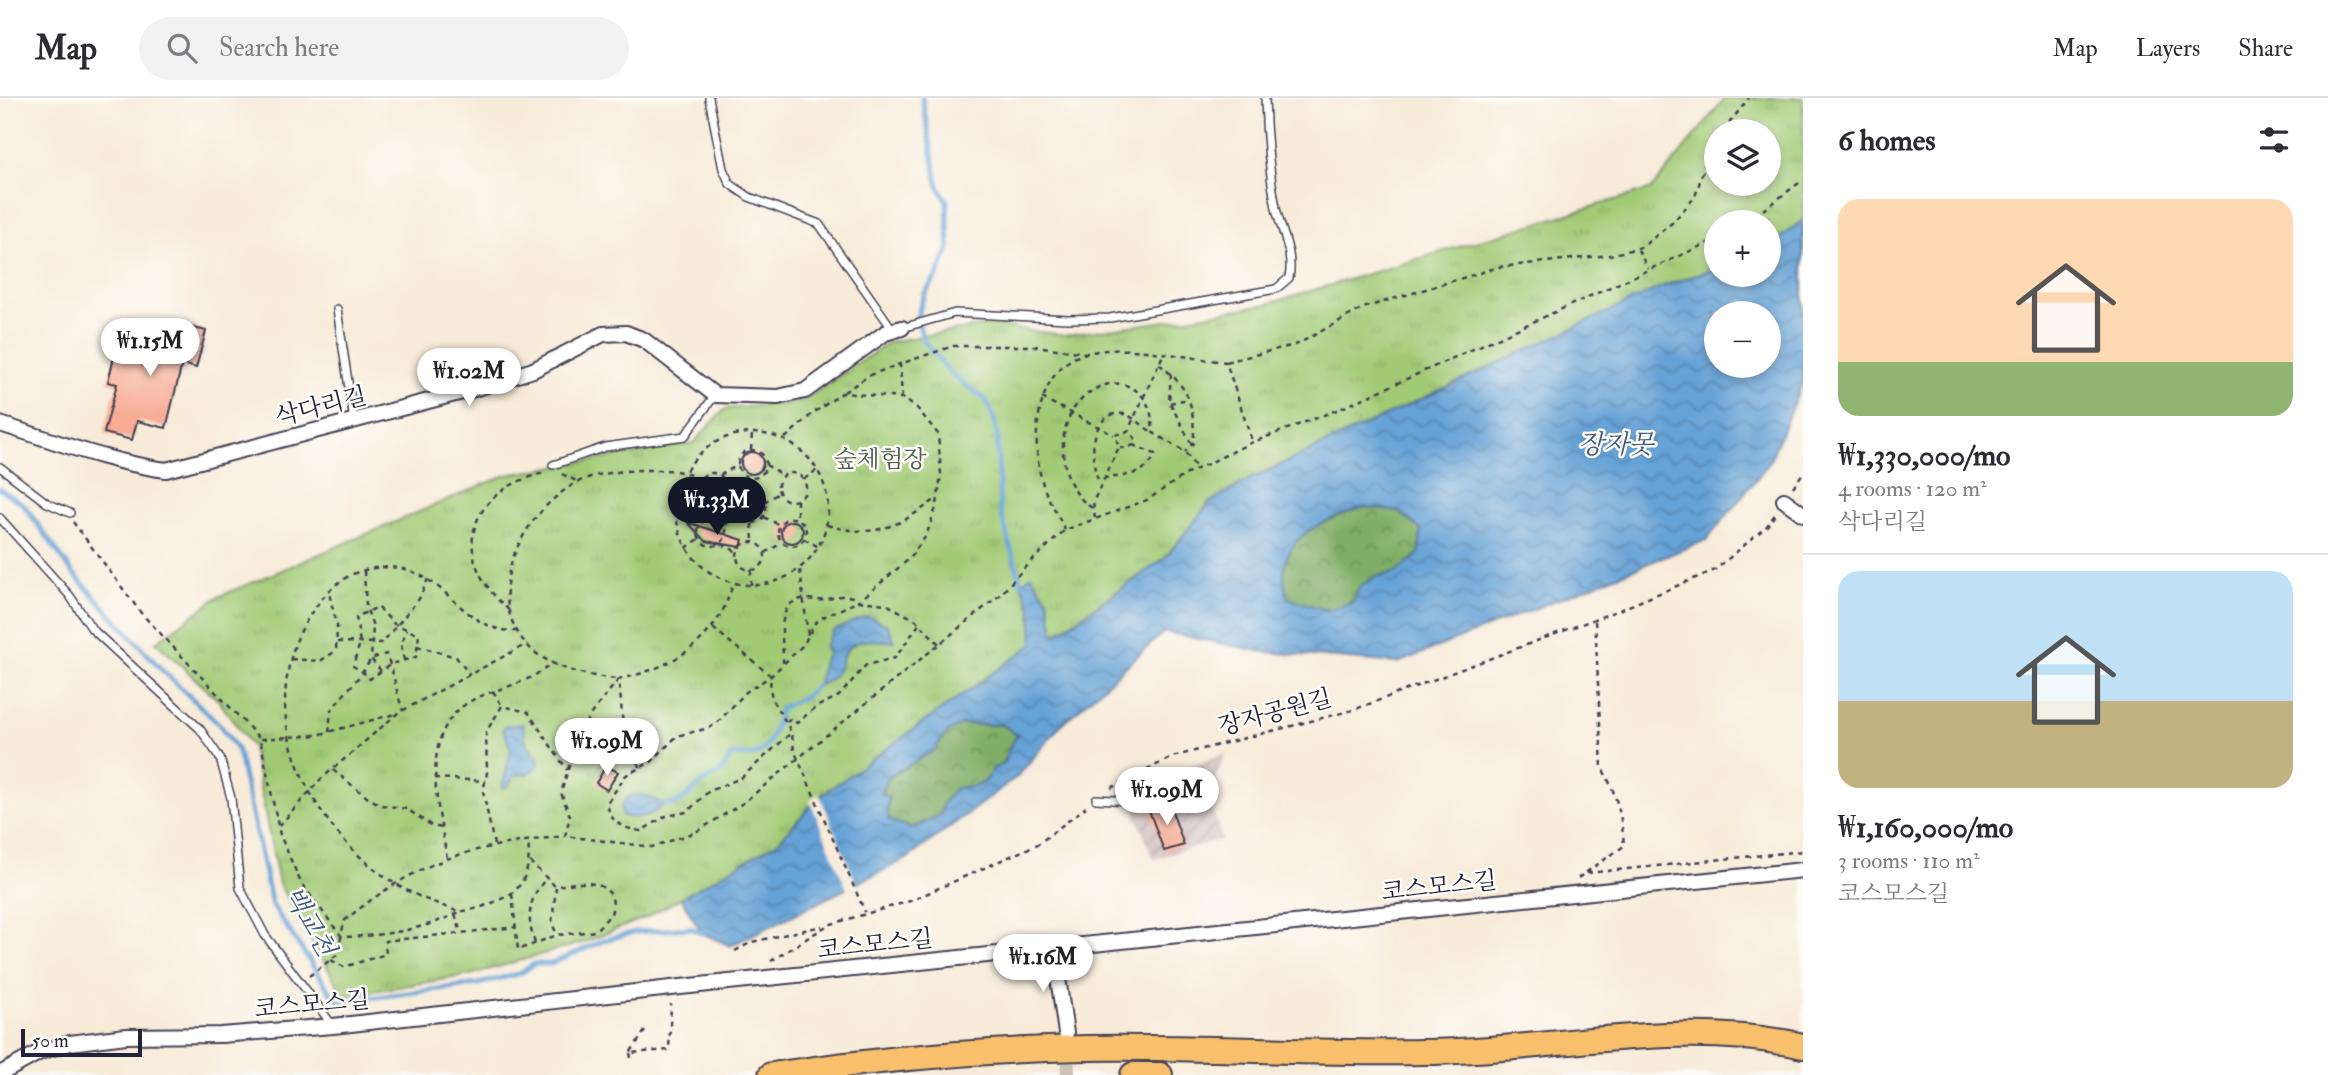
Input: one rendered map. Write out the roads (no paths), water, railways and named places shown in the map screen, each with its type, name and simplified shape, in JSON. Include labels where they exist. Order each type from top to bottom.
[{"type":"highway","points":[[771,1075],[955,1055],[1086,1048],[1489,1051],[1688,1034],[1747,1035],[1803,1046]]},
{"type":"highway","points":[[1133,1075],[1160,1075]]},
{"type":"street","points":[[715,395],[778,397],[805,391],[884,333],[898,329]]},
{"type":"street","name":"삭다리길","points":[[0,424],[62,445],[166,470],[354,421],[533,370],[603,334],[626,333],[644,340],[715,395]]},
{"type":"street","points":[[1784,500],[1803,513]]},
{"type":"street","name":"코스모스길","points":[[0,1074],[40,1052],[70,1043],[127,1036],[221,1035],[333,1026],[746,980],[1803,870]]},
{"type":"street","points":[[1054,950],[1066,1033]]},
{"type":"lane","points":[[709,98],[723,169],[730,184],[749,197],[819,224],[898,329],[955,313],[1068,319],[1110,318],[1276,289],[1289,278],[1292,261],[1277,212],[1267,152],[1265,98]]},
{"type":"lane","points":[[337,309],[354,421]]},
{"type":"lane","points":[[552,469],[605,447],[685,436],[715,395]]},
{"type":"lane","points":[[0,467],[47,503],[70,513]]},
{"type":"lane","points":[[0,518],[70,596],[92,629],[200,729],[220,758],[231,798],[240,888],[265,936],[333,1026]]},
{"type":"lane","points":[[1096,799],[1130,801],[1178,786]]},
{"type":"water","name":"장자못","points":[[1803,220],[1803,381],[1769,463],[1707,540],[1398,663],[1264,652],[1164,632],[1059,727],[1018,776],[907,859],[730,946],[702,933],[681,898],[778,842],[819,797],[1033,644],[1031,609],[1021,583],[1031,575],[1048,600],[1055,635],[1165,558],[1210,502],[1248,480],[1661,287],[1704,272],[1704,287],[1781,287],[1781,237]],"holes":[[[1365,507],[1400,512],[1421,530],[1419,554],[1395,573],[1377,576],[1359,587],[1353,603],[1326,610],[1288,598],[1284,578],[1286,562],[1292,548],[1302,536],[1330,519]],[[962,724],[1003,725],[1017,735],[1007,752],[1004,764],[992,769],[982,784],[954,789],[942,805],[941,815],[911,828],[889,820],[889,797],[881,794],[888,778],[933,751],[948,732]]]},
{"type":"water","points":[[869,617],[887,625],[895,641],[867,640],[855,644],[844,654],[835,675],[817,688],[828,653],[825,646],[833,631]]},
{"type":"water","points":[[523,724],[526,742],[538,758],[539,765],[527,774],[515,775],[507,787],[502,788],[511,750],[503,729],[505,726]]},
{"type":"water","points":[[632,795],[644,795],[664,804],[645,816],[627,817],[622,815],[621,808]]},
{"type":"waterway","points":[[922,98],[938,186],[947,201],[949,249],[938,274],[924,295],[917,317],[923,340],[952,375],[986,400],[992,413],[997,433],[1000,510],[1021,583]]},
{"type":"waterway","name":"백교천","points":[[0,489],[23,504],[73,573],[163,671],[220,725],[238,751],[272,905],[337,1002],[478,984],[521,973],[534,964],[551,964],[605,940],[635,932],[691,928],[702,933]]},
{"type":"waterway","points":[[664,804],[683,800],[704,781],[719,773],[731,756],[759,753],[772,736],[781,708],[804,697],[817,685]]},
{"type":"tunnel","points":[[1067,1042],[1068,1075]]},
{"type":"park label","name":"숲체험장","points":[[880,459]]}]
